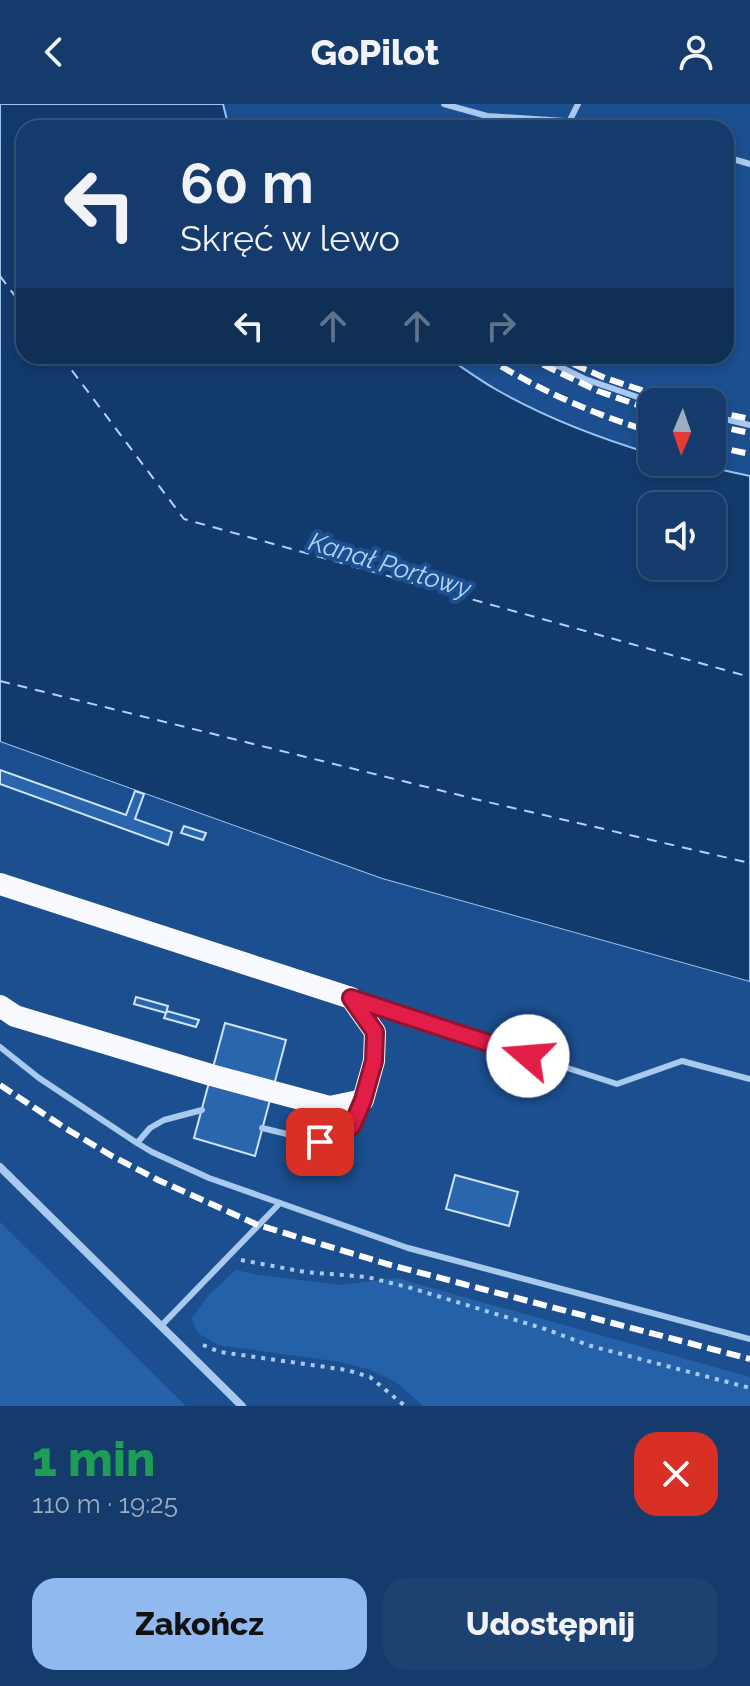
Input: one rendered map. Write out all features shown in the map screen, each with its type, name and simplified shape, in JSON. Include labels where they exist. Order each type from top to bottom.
[{"type":"highway","points":[[0,884],[351,998],[375,1032],[374,1061],[363,1100],[330,1107],[15,1016],[0,1006]]},
{"type":"street","points":[[0,1167],[242,1406]]},
{"type":"lane","points":[[444,104],[487,116],[523,120]]},
{"type":"lane","points":[[554,364],[585,379],[638,397]]},
{"type":"lane","points":[[726,419],[750,425]]},
{"type":"lane","points":[[351,998],[617,1084],[682,1061],[750,1079]]},
{"type":"lane","points":[[0,1047],[39,1078],[137,1143],[209,1178],[408,1248],[750,1339]]},
{"type":"lane","points":[[262,1128],[320,1142],[352,1126],[363,1100]]},
{"type":"lane","points":[[137,1143],[150,1128],[164,1120],[202,1110]]},
{"type":"lane","points":[[161,1326],[280,1203]]},
{"type":"path","points":[[227,1258],[305,1272],[367,1277],[396,1284],[591,1346],[750,1388]]},
{"type":"shaded area","points":[[0,1222],[186,1406],[0,1406]]},
{"type":"shaded area","points":[[236,1270],[341,1285],[396,1278],[750,1377],[750,1406],[423,1406],[397,1383],[371,1370],[340,1362],[218,1345],[199,1334],[191,1319],[208,1296]]},
{"type":"water","name":"Kanał Portowy","points":[[0,104],[223,104],[227,120],[16,120],[16,364],[457,364],[534,410],[638,449],[638,476],[726,476],[726,471],[750,476],[750,982],[382,879],[0,742]]},
{"type":"pier","points":[[0,742],[382,879],[750,982],[750,986],[381,882],[0,746]]},
{"type":"building","points":[[0,770],[126,815],[135,791],[144,794],[135,819],[172,832],[168,845],[0,784]]},
{"type":"building","points":[[184,826],[206,833],[203,840],[181,833]]},
{"type":"building","points":[[136,997],[168,1006],[166,1013],[134,1004]]},
{"type":"building","points":[[167,1011],[199,1020],[196,1027],[164,1018]]},
{"type":"building","points":[[225,1023],[286,1040],[255,1156],[194,1138]]},
{"type":"building","points":[[455,1175],[518,1192],[509,1226],[446,1209]]},
{"type":"ferry route","points":[[0,276],[16,297]]},
{"type":"ferry route","points":[[67,364],[184,519],[750,677]]},
{"type":"ferry route","points":[[0,681],[479,800],[750,863]]},
{"type":"railway","points":[[498,364],[565,400],[638,427]]},
{"type":"railway","points":[[542,364],[598,391],[638,405]]},
{"type":"railway","points":[[573,364],[638,389]]},
{"type":"railway","points":[[726,414],[750,419]]},
{"type":"railway","points":[[726,428],[750,433]]},
{"type":"railway","points":[[726,449],[750,454]]},
{"type":"railway","points":[[0,1085],[112,1156],[258,1225],[387,1264],[750,1359]]},
{"type":"route","points":[[320,1142],[352,1126],[374,1061],[375,1032],[351,998],[528,1056]]}]
